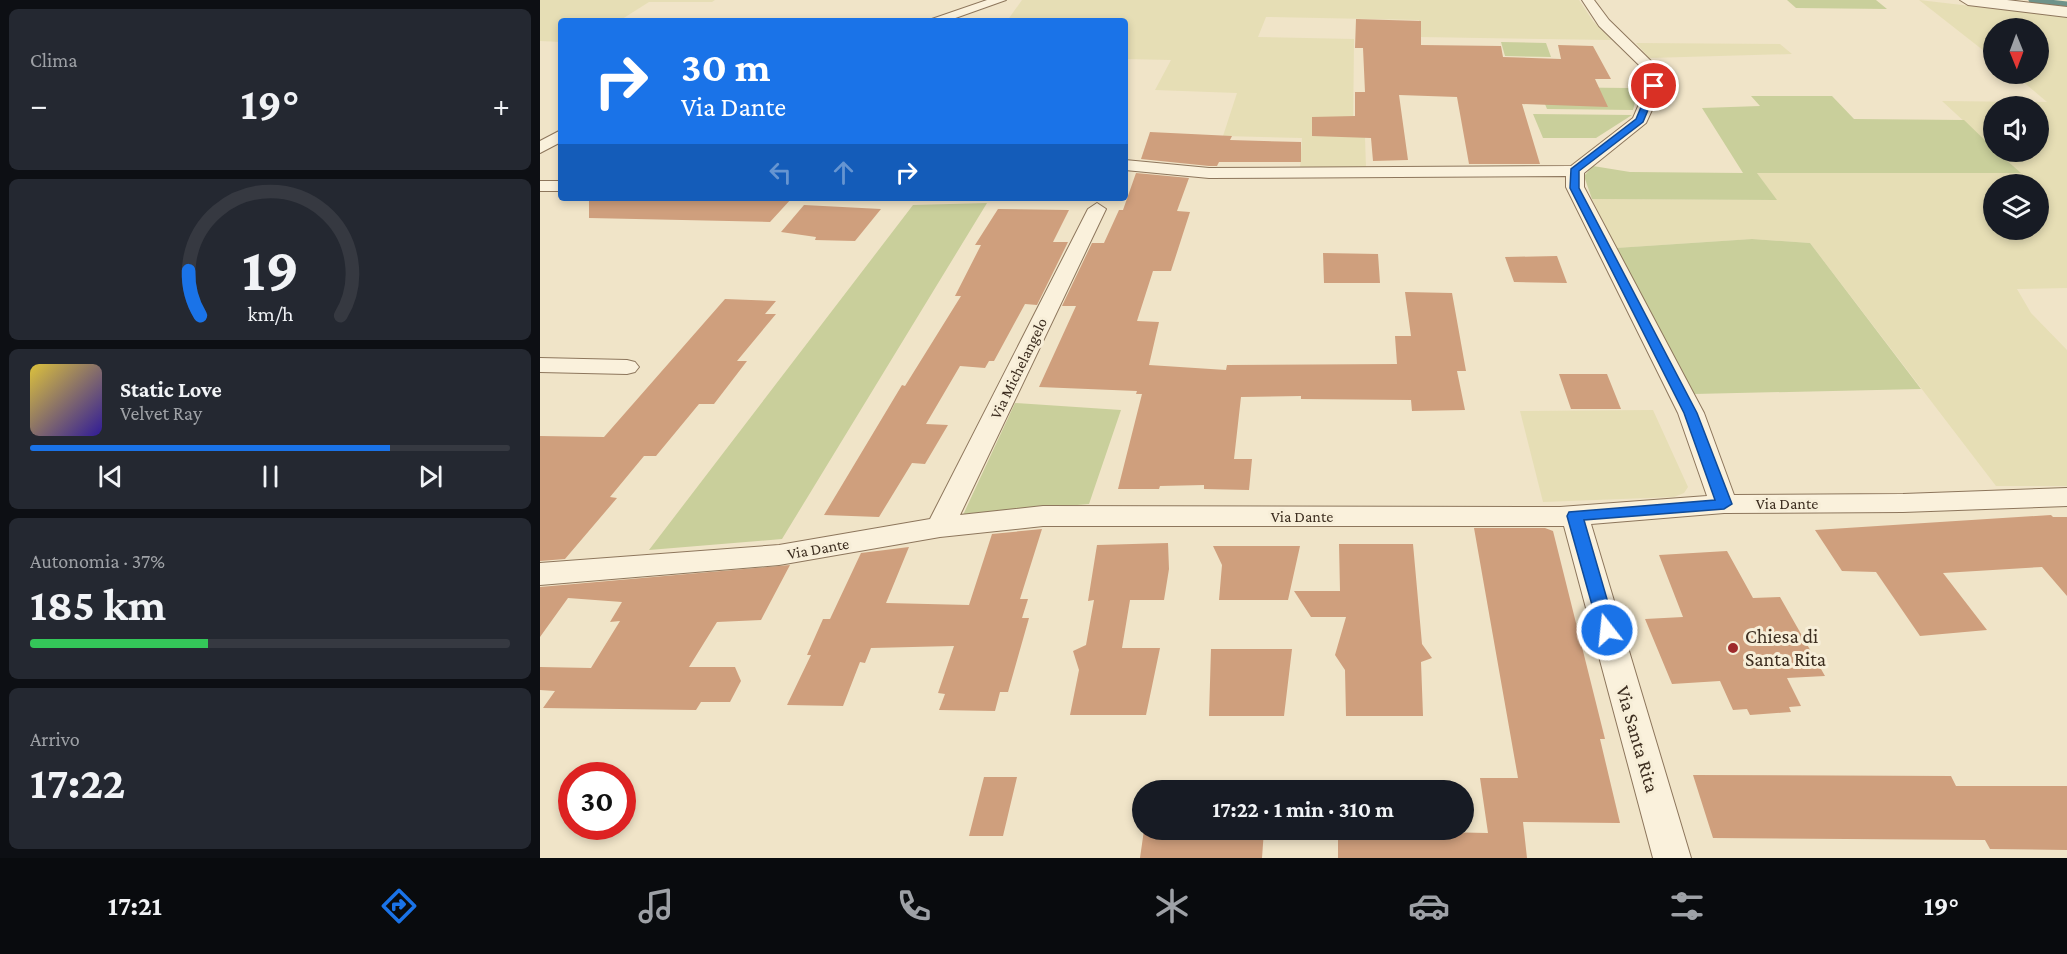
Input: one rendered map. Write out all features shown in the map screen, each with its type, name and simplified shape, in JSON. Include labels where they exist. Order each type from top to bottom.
[{"type":"street","points":[[943,18],[1000,0]]},
{"type":"street","points":[[1128,165],[1209,172],[1575,171],[1640,120],[1654,88],[1646,64],[1604,23],[1588,0]]},
{"type":"street","points":[[1968,0],[2067,12]]},
{"type":"street","points":[[540,148],[558,137]]},
{"type":"street","points":[[1575,171],[1575,188],[1691,413],[1724,504]]},
{"type":"street","points":[[540,186],[558,186]]},
{"type":"street","name":"Via Michelangelo","points":[[940,527],[1097,209]]},
{"type":"street","points":[[540,365],[627,367]]},
{"type":"street","name":"Via Dante","points":[[540,573],[779,555],[940,527],[1043,516],[1575,516],[1724,504],[1903,503],[2067,497]]},
{"type":"street","name":"Via Santa Rita","points":[[1575,516],[1672,858]]},
{"type":"shaded area","points":[[540,0],[715,0],[712,2],[649,2],[624,18],[558,18],[558,42],[540,41]]},
{"type":"shaded area","points":[[1022,0],[1579,0],[1593,21],[1612,40],[1420,37],[1419,20],[1266,17],[1258,37],[1354,39],[1353,136],[1365,137],[1366,168],[1300,168],[1302,138],[1223,136],[1237,93],[1155,90],[1171,60],[1128,59],[1128,18],[1009,18]]},
{"type":"shaded area","points":[[1919,0],[2067,17],[2067,288],[2017,289],[2031,313],[2067,350],[2067,486],[1996,486],[1810,243],[1752,239],[1616,248],[1592,199],[1776,200],[1757,173],[2020,173],[2008,162],[2049,162],[2049,96],[2040,96],[2026,84],[2049,84],[2049,18],[1983,18],[1983,50]]},
{"type":"shaded area","points":[[1636,43],[1780,44],[1792,54],[1649,58]]},
{"type":"shaded area","points":[[1942,101],[1983,101],[1983,139]]},
{"type":"shaded area","points":[[1653,410],[1688,487],[1684,493],[1674,497],[1543,502],[1520,411]]},
{"type":"green space","points":[[1787,0],[1876,0],[1887,9],[1796,8]]},
{"type":"green space","points":[[1501,42],[1546,43],[1551,57],[1505,56]]},
{"type":"green space","points":[[1538,87],[1628,88],[1638,91],[1633,110],[1547,109]]},
{"type":"green space","points":[[1751,96],[1832,96],[1854,119],[1964,120],[1983,138],[1983,162],[2008,162],[2021,173],[1757,173],[1777,200],[1592,199],[1584,176],[1593,166],[1630,172],[1743,173],[1702,108],[1760,106]]},
{"type":"green space","points":[[1533,114],[1632,115],[1596,138],[1543,138]]},
{"type":"green space","points":[[987,203],[782,539],[649,550],[913,205]]},
{"type":"green space","points":[[1752,239],[1810,243],[1921,389],[1694,394],[1616,248]]},
{"type":"green space","points":[[1015,403],[1121,410],[1089,504],[963,515]]},
{"type":"building","points":[[1356,19],[1421,21],[1421,45],[1501,46],[1503,57],[1561,59],[1558,45],[1593,46],[1611,79],[1595,79],[1608,107],[1522,104],[1540,164],[1469,164],[1457,97],[1399,95],[1408,160],[1373,161],[1371,138],[1312,136],[1312,117],[1355,116],[1355,92],[1365,92],[1363,48],[1355,48]]},
{"type":"building","points":[[1150,132],[1232,136],[1230,140],[1301,142],[1301,162],[1219,162],[1217,166],[1209,166],[1141,159]]},
{"type":"building","points":[[1136,173],[1189,178],[1177,211],[1190,212],[1171,271],[1153,271],[1137,321],[1159,322],[1149,365],[1226,370],[1227,365],[1397,364],[1395,336],[1411,336],[1405,292],[1452,293],[1466,371],[1457,371],[1465,410],[1412,411],[1411,400],[1301,399],[1301,396],[1241,397],[1234,459],[1252,459],[1249,490],[1204,489],[1204,485],[1160,486],[1159,489],[1118,489],[1142,394],[1136,394],[1137,391],[1039,387],[1076,306],[1062,306],[1092,243],[1104,243],[1119,210],[1123,210],[1128,201]]},
{"type":"building","points":[[589,201],[789,201],[770,222],[589,218]]},
{"type":"building","points":[[804,205],[881,209],[855,241],[815,240],[816,237],[781,232]]},
{"type":"building","points":[[998,209],[1069,210],[1053,242],[1068,242],[1037,305],[1025,304],[994,361],[989,361],[985,368],[960,366],[926,424],[948,425],[925,464],[912,463],[879,517],[824,515],[902,385],[905,386],[961,296],[955,296],[981,245],[975,245]]},
{"type":"building","points":[[1323,253],[1378,254],[1380,283],[1324,283]]},
{"type":"building","points":[[1557,256],[1567,283],[1514,282],[1505,257]]},
{"type":"building","points":[[725,299],[776,301],[765,314],[776,314],[737,361],[747,361],[714,404],[699,404],[656,456],[644,456],[610,497],[617,498],[565,559],[540,561],[540,436],[604,437]]},
{"type":"building","points":[[1559,374],[1607,374],[1621,409],[1571,409]]},
{"type":"building","points":[[2051,515],[2067,517],[2067,596],[2042,567],[1943,573],[1987,630],[1920,636],[1876,572],[1842,571],[1815,530]]},
{"type":"building","points":[[1474,528],[1545,528],[1553,531],[1605,739],[1600,739],[1620,823],[1523,822],[1527,858],[1338,858],[1338,840],[1474,840],[1474,833],[1488,833],[1480,778],[1518,778]]},
{"type":"building","points":[[1042,529],[1020,599],[1028,599],[1022,618],[1029,618],[1008,692],[1000,692],[995,711],[939,710],[945,694],[938,693],[954,646],[871,648],[865,663],[860,662],[843,706],[787,705],[811,655],[807,655],[823,619],[830,619],[861,553],[909,547],[886,603],[969,605],[992,534]]},
{"type":"building","points":[[1168,543],[1169,569],[1164,600],[1130,600],[1122,648],[1160,648],[1146,715],[1070,715],[1079,670],[1073,651],[1086,645],[1094,600],[1088,601],[1097,545]]},
{"type":"building","points":[[1339,544],[1413,544],[1422,644],[1432,658],[1421,662],[1423,716],[1346,716],[1345,670],[1335,655],[1346,617],[1311,617],[1294,591],[1340,591]]},
{"type":"building","points":[[1213,546],[1300,546],[1288,600],[1219,600],[1222,565]]},
{"type":"building","name":"Chiesa di Santa Rita","points":[[1727,551],[1753,598],[1780,597],[1825,676],[1787,678],[1801,706],[1789,707],[1791,712],[1750,715],[1747,709],[1733,710],[1720,681],[1672,684],[1645,619],[1683,617],[1659,555]]},
{"type":"building","points":[[790,565],[761,620],[717,622],[689,667],[735,667],[741,681],[730,702],[701,702],[696,710],[543,708],[555,691],[540,690],[540,667],[591,668],[620,621],[610,622],[622,602],[568,598],[540,637],[540,587]]},
{"type":"building","points":[[1211,649],[1292,649],[1284,716],[1209,716]]},
{"type":"building","points":[[1693,775],[1951,776],[1956,786],[2067,786],[2067,850],[1990,849],[1985,840],[1713,838]]},
{"type":"building","points":[[984,777],[1017,777],[1003,836],[969,836]]},
{"type":"building","points":[[1143,840],[1263,840],[1262,858],[1140,858]]},
{"type":"waterway","points":[[2031,0],[2067,4]]},
{"type":"place","name":"Chiesa di Santa Rita","points":[[1733,648]]},
{"type":"route","points":[[1607,630],[1575,516],[1724,504],[1691,413],[1575,188],[1575,171],[1640,120],[1654,86]]}]
